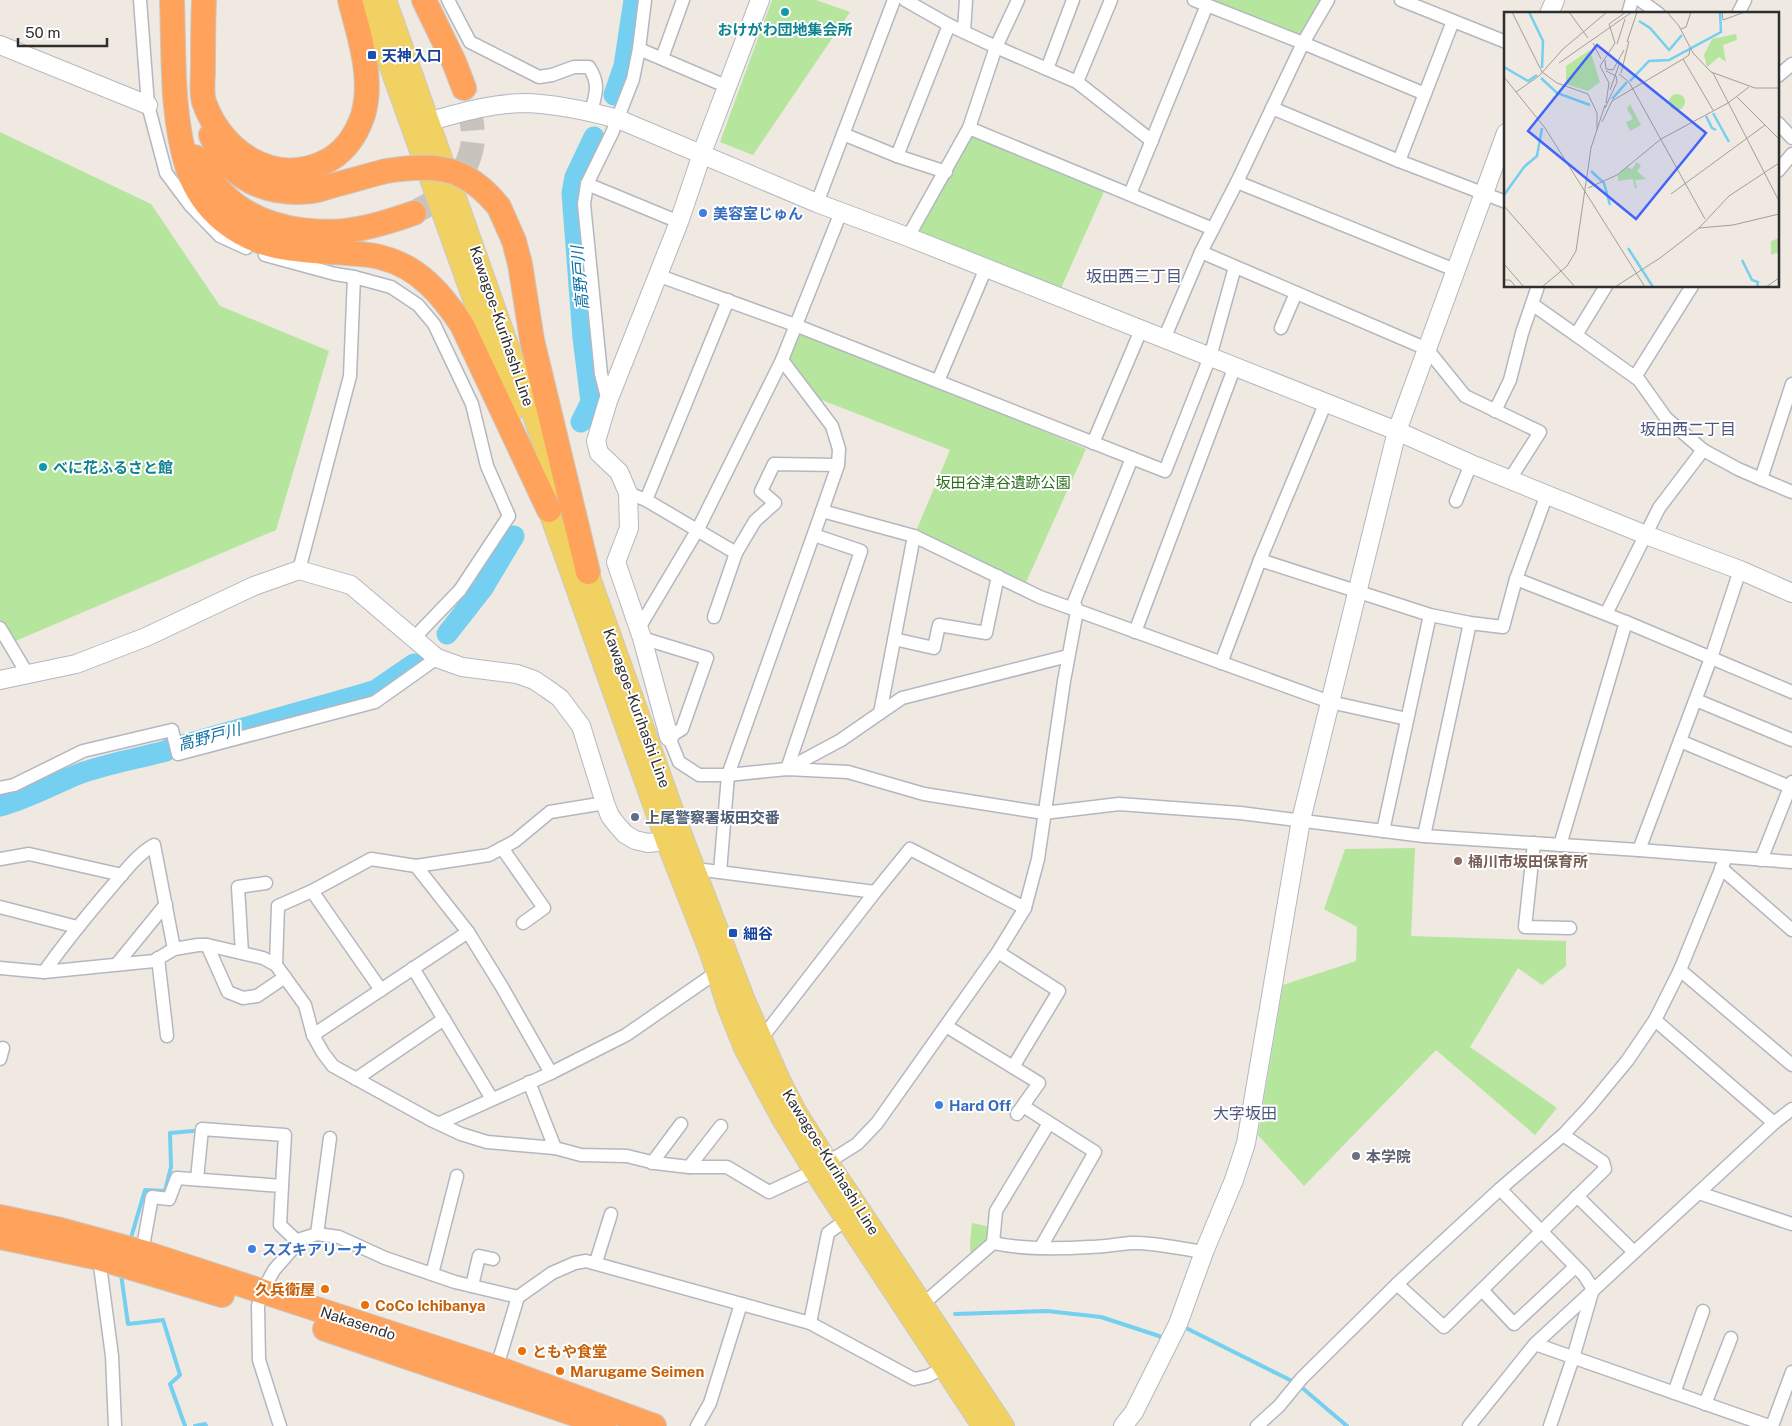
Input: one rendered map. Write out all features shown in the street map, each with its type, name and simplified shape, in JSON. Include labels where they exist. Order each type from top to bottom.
[{"type":"highway","points":[[172,0],[178,114],[184,155],[199,193],[216,214],[237,231],[260,242],[289,249],[384,258],[407,267],[427,282],[446,301],[462,325],[549,510]]},
{"type":"highway","points":[[204,0],[203,99],[206,123],[215,146],[228,166],[247,180],[266,188],[290,192],[314,191],[386,171],[409,167],[434,167],[456,172],[473,181],[488,193],[499,207],[516,248],[532,340],[588,572]]},
{"type":"highway","points":[[203,99],[212,122],[222,136],[238,152],[256,163],[274,169],[294,171],[313,168],[330,160],[344,148],[356,132],[363,114],[366,94],[363,53],[350,0]]},
{"type":"highway","points":[[424,0],[454,62],[464,88]]},
{"type":"highway","points":[[178,114],[193,153],[206,175],[224,196],[242,210],[262,221],[284,228],[316,232],[350,230],[380,224],[414,213]]},
{"type":"highway","name":"Nakasendo","points":[[0,1217],[60,1230],[142,1252],[260,1299],[494,1377],[654,1426]]},
{"type":"highway","name":"Nakasendo","points":[[0,1237],[99,1258],[260,1299]]},
{"type":"highway","name":"Nakasendo","points":[[494,1377],[610,1426]]},
{"type":"main road","name":"Kawagoe-Kurihashi Line","points":[[366,0],[421,124],[588,572],[728,1008],[744,1048],[782,1119],[821,1166],[923,1304],[1004,1426]]},
{"type":"main road","name":"Kawagoe-Kurihashi Line","points":[[386,0],[421,124],[549,510],[674,838],[696,869],[761,1039],[846,1220],[982,1426]]},
{"type":"street","points":[[140,0],[148,105],[166,173],[190,205],[220,236],[252,251],[391,287],[418,305],[434,324],[472,404],[487,466],[509,516],[460,590],[414,638]]},
{"type":"street","points":[[448,0],[470,42],[539,77],[552,75],[574,67],[589,67],[595,76],[597,87],[591,112]]},
{"type":"street","points":[[608,401],[601,374],[584,204],[587,184],[618,118],[633,78],[639,49],[645,0]]},
{"type":"street","points":[[662,58],[683,0]]},
{"type":"street","points":[[760,0],[702,154],[679,222],[608,401],[596,441],[600,453],[619,472],[628,493],[629,528],[616,562],[640,633],[669,737],[679,762],[699,775],[728,775],[787,769],[848,772],[924,794],[1044,813],[1119,804],[1240,813],[1424,836],[1639,850],[1724,863],[1761,860],[1792,862]]},
{"type":"street","points":[[817,203],[894,0]]},
{"type":"street","points":[[905,0],[949,25],[1077,82],[1152,141]]},
{"type":"street","points":[[964,31],[966,0]]},
{"type":"street","points":[[908,237],[969,128],[996,47],[1018,0]]},
{"type":"street","points":[[1047,69],[1073,0]]},
{"type":"street","points":[[1077,82],[1111,0]]},
{"type":"street","points":[[1194,0],[1425,94]]},
{"type":"street","points":[[1164,339],[1201,252],[1238,182],[1302,43],[1328,0]]},
{"type":"street","points":[[1402,0],[1504,41]]},
{"type":"street","points":[[1640,0],[1656,12]]},
{"type":"street","points":[[1739,12],[1745,0]]},
{"type":"street","points":[[1130,194],[1207,5]]},
{"type":"street","points":[[1398,161],[1454,21]]},
{"type":"street","points":[[896,156],[949,25]]},
{"type":"street","points":[[0,45],[148,105]]},
{"type":"street","points":[[639,49],[728,87]]},
{"type":"street","points":[[1780,74],[1792,64]]},
{"type":"street","points":[[421,124],[460,112],[525,103],[555,105],[618,118],[817,203],[1326,402],[1471,464],[1646,535],[1740,570],[1792,593]]},
{"type":"street","points":[[1272,108],[1398,161],[1504,201]]},
{"type":"street","points":[[1780,125],[1792,138]]},
{"type":"street","points":[[969,128],[1213,229]]},
{"type":"street","points":[[843,134],[896,156],[946,172]]},
{"type":"street","points":[[1123,1426],[1134,1412],[1169,1342],[1234,1180],[1246,1143],[1301,820],[1397,431],[1504,138]]},
{"type":"street","points":[[1780,169],[1792,154]]},
{"type":"street","points":[[1238,182],[1455,270]]},
{"type":"street","points":[[587,184],[679,222]]},
{"type":"street","points":[[640,633],[698,529],[782,360],[841,212]]},
{"type":"street","points":[[1201,252],[1426,349],[1465,396],[1540,432],[1510,479]]},
{"type":"street","points":[[657,275],[795,325],[1165,471],[1210,357],[1235,267]]},
{"type":"street","points":[[938,381],[986,268]]},
{"type":"street","points":[[299,570],[350,376],[354,277]]},
{"type":"street","points":[[1495,411],[1510,380],[1537,288]]},
{"type":"street","points":[[1576,335],[1605,288]]},
{"type":"street","points":[[1635,377],[1691,288]]},
{"type":"street","points":[[1281,328],[1296,293]]},
{"type":"street","points":[[646,500],[728,300]]},
{"type":"street","points":[[1532,304],[1639,380],[1666,418],[1703,450],[1738,470],[1792,492]]},
{"type":"street","points":[[1093,443],[1141,330]]},
{"type":"street","points":[[720,872],[728,775],[838,465],[839,449],[832,426],[782,360]]},
{"type":"street","points":[[1135,632],[1235,366]]},
{"type":"street","points":[[1762,479],[1792,384]]},
{"type":"street","points":[[1221,663],[1260,560],[1326,402]]},
{"type":"street","points":[[1606,614],[1659,508],[1703,450]]},
{"type":"street","points":[[0,968],[44,972],[154,961],[174,949],[198,945],[207,945],[263,958],[276,965],[305,1005],[314,1035],[323,1054],[333,1066],[460,1134],[487,1142],[555,1148],[581,1155],[627,1156],[652,1163],[690,1167],[727,1167],[769,1192],[821,1166],[857,1144],[877,1123],[998,952],[1025,908],[1038,859],[1068,656],[1077,612],[1074,602],[1132,458]]},
{"type":"street","points":[[714,617],[736,553],[755,522],[776,503],[761,491],[774,464],[838,465]]},
{"type":"street","points":[[1456,500],[1471,464]]},
{"type":"street","points":[[628,493],[646,500],[736,553]]},
{"type":"street","points":[[1260,560],[1430,615],[1503,627],[1516,579],[1547,494]]},
{"type":"street","points":[[822,511],[914,536],[1040,597],[1077,612],[1330,702],[1407,719]]},
{"type":"street","points":[[787,769],[861,551],[814,535]]},
{"type":"street","points":[[880,713],[914,536]]},
{"type":"street","points":[[0,680],[76,664],[137,640],[254,586],[299,570],[351,584],[437,658],[462,667],[517,674],[534,680],[560,698],[581,726],[605,803],[610,816],[617,826],[635,840],[648,843],[674,838]]},
{"type":"street","points":[[1639,850],[1696,700],[1740,570]]},
{"type":"street","points":[[894,639],[934,648],[939,625],[986,633],[998,576]]},
{"type":"street","points":[[1516,579],[1626,622],[1792,692]]},
{"type":"street","points":[[1383,831],[1430,615]]},
{"type":"street","points":[[1560,845],[1626,622]]},
{"type":"street","points":[[1424,836],[1470,623]]},
{"type":"street","points":[[0,628],[28,675]]},
{"type":"street","points":[[640,633],[707,658],[682,729],[669,737]]},
{"type":"street","points":[[787,769],[841,740],[902,698],[1068,656]]},
{"type":"street","points":[[0,788],[14,785],[83,751],[172,730],[178,754],[375,702],[437,658]]},
{"type":"street","points":[[1696,700],[1792,740]]},
{"type":"street","points":[[1680,741],[1791,784],[1761,860]]},
{"type":"street","points":[[276,965],[278,906],[312,891],[371,859],[416,866],[489,854],[515,840],[550,812],[605,803]]},
{"type":"street","points":[[1534,843],[1526,927],[1570,928]]},
{"type":"street","points":[[44,972],[77,927],[122,875],[145,850],[154,845],[174,949]]},
{"type":"street","points":[[502,848],[544,908],[523,922]]},
{"type":"street","points":[[761,1039],[910,849],[1025,908]]},
{"type":"street","points":[[0,872],[1,859],[28,854],[122,875]]},
{"type":"street","points":[[1724,863],[1792,930]]},
{"type":"street","points":[[1257,1426],[1279,1406],[1302,1378],[1397,1284],[1500,1189],[1563,1135],[1590,1107],[1627,1061],[1655,1020],[1680,970],[1724,863]]},
{"type":"street","points":[[416,866],[468,932],[551,1072]]},
{"type":"street","points":[[696,869],[875,892]]},
{"type":"street","points":[[242,954],[238,887],[266,883]]},
{"type":"street","points":[[312,891],[381,990]]},
{"type":"street","points":[[117,964],[166,904]]},
{"type":"street","points":[[0,907],[77,927]]},
{"type":"street","points":[[314,1035],[468,932]]},
{"type":"street","points":[[207,945],[228,992],[243,998],[257,996],[285,978]]},
{"type":"street","points":[[998,952],[1059,991],[1012,1067]]},
{"type":"street","points":[[158,958],[167,1036]]},
{"type":"street","points":[[414,968],[492,1099]]},
{"type":"street","points":[[1680,970],[1792,1065]]},
{"type":"street","points":[[440,1123],[626,1035],[717,972]]},
{"type":"street","points":[[356,1079],[444,1019]]},
{"type":"street","points":[[1655,1020],[1774,1123]]},
{"type":"street","points":[[946,1026],[1039,1083],[1020,1110],[1049,1123],[1095,1152],[1041,1246]]},
{"type":"street","points":[[529,1082],[555,1148]]},
{"type":"street","points":[[1469,1426],[1535,1344],[1774,1123],[1792,1109]]},
{"type":"street","points":[[923,1304],[993,1242],[996,1211],[1049,1123]]},
{"type":"street","points":[[652,1163],[681,1124]]},
{"type":"street","points":[[690,1167],[721,1126]]},
{"type":"street","points":[[197,1179],[202,1129],[285,1135],[280,1225],[298,1242]]},
{"type":"street","points":[[1397,1284],[1444,1327],[1605,1169],[1603,1162],[1563,1135]]},
{"type":"street","points":[[317,1234],[330,1138]]},
{"type":"street","points":[[432,1274],[457,1176]]},
{"type":"street","points":[[142,1252],[152,1197],[169,1199],[177,1178],[282,1186]]},
{"type":"street","points":[[1500,1189],[1584,1276],[1593,1290],[1550,1426]]},
{"type":"street","points":[[1699,1193],[1792,1224]]},
{"type":"street","points":[[1577,1196],[1634,1252]]},
{"type":"street","points":[[596,1262],[611,1214]]},
{"type":"street","points":[[810,1323],[828,1233],[846,1220]]},
{"type":"street","points":[[280,1426],[259,1360],[260,1299],[274,1270],[301,1239],[317,1234],[339,1237],[385,1258],[432,1274],[518,1297]]},
{"type":"street","points":[[993,1242],[1004,1245],[1090,1248],[1132,1243],[1154,1244],[1204,1252]]},
{"type":"street","points":[[472,1286],[479,1256],[493,1259]]},
{"type":"street","points":[[99,1258],[112,1356],[115,1426]]},
{"type":"street","points":[[494,1377],[518,1297],[552,1273],[575,1262],[586,1260],[810,1323],[914,1379],[928,1376],[944,1368]]},
{"type":"street","points":[[1482,1290],[1514,1324],[1575,1267]]},
{"type":"street","points":[[697,1426],[710,1403],[741,1304]]},
{"type":"street","points":[[1674,1393],[1703,1311]]},
{"type":"street","points":[[1705,1404],[1731,1338]]},
{"type":"street","points":[[1535,1344],[1771,1426],[1792,1372]]},
{"type":"green space","points":[[772,0],[816,0],[850,12],[753,155],[720,142]]},
{"type":"green space","points":[[1194,0],[1324,0],[1303,43]]},
{"type":"green space","points":[[969,128],[1107,185],[1057,297],[908,237]]},
{"type":"green space","points":[[0,132],[151,204],[220,306],[329,351],[276,530],[6,645],[0,637]]},
{"type":"green space","name":"坂田谷津谷遺跡公園","points":[[795,325],[1086,449],[1023,589],[914,536],[950,450],[809,395],[782,360]]},
{"type":"green space","points":[[1415,848],[1411,936],[1566,941],[1566,966],[1542,985],[1518,968],[1470,1047],[1557,1108],[1535,1135],[1436,1050],[1304,1186],[1258,1135],[1283,985],[1356,961],[1357,927],[1324,909],[1345,849]]},
{"type":"green space","points":[[972,1223],[991,1227],[993,1243],[971,1262],[970,1244]]},
{"type":"waterway","name":"高野戸川","points":[[614,95],[624,66],[634,0]]},
{"type":"waterway","name":"高野戸川","points":[[581,422],[591,402],[583,338],[572,193],[575,177],[594,137]]},
{"type":"waterway","name":"高野戸川","points":[[447,634],[483,588],[514,536]]},
{"type":"waterway","name":"高野戸川","points":[[0,806],[29,796],[87,771],[166,751],[376,690],[414,664]]},
{"type":"waterway","points":[[130,1241],[145,1190],[165,1191],[171,1167],[170,1133],[193,1131]]},
{"type":"waterway","points":[[121,1274],[128,1324],[163,1320],[180,1375],[170,1384],[185,1426]]},
{"type":"waterway","points":[[955,1314],[1047,1311],[1101,1317],[1159,1336],[1165,1340]]},
{"type":"waterway","points":[[1182,1326],[1294,1382]]},
{"type":"waterway","points":[[1300,1386],[1347,1426]]},
{"type":"waterway","points":[[195,1426],[205,1424],[206,1426]]},
{"type":"tunnel","points":[[414,213],[447,192],[459,178],[467,162],[472,145],[473,131],[464,88]]},
{"type":"place","name":"おけがわ団地集会所","points":[[785,12]]},
{"type":"place","name":"天神入口","points":[[372,55]]},
{"type":"place","name":"美容室じゅん","points":[[703,213]]},
{"type":"place","name":"べに花ふるさと館","points":[[43,467]]},
{"type":"place","name":"上尾警察署坂田交番","points":[[635,817]]},
{"type":"place","name":"桶川市坂田保育所","points":[[1458,861]]},
{"type":"place","name":"細谷","points":[[733,933]]},
{"type":"place","name":"Hard Off","points":[[939,1105]]},
{"type":"place","name":"本学院","points":[[1356,1156]]},
{"type":"place","name":"スズキアリーナ","points":[[252,1249]]},
{"type":"place","name":"久兵衛屋","points":[[325,1289]]},
{"type":"place","name":"CoCo Ichibanya","points":[[365,1305]]},
{"type":"place","name":"ともや食堂","points":[[522,1351]]},
{"type":"place","name":"Marugame Seimen","points":[[560,1371]]},
{"type":"district","name":"坂田西三丁目","points":[[1134,276]]},
{"type":"district","name":"坂田西二丁目","points":[[1688,429]]},
{"type":"district","name":"大字坂田","points":[[1245,1113]]}]
